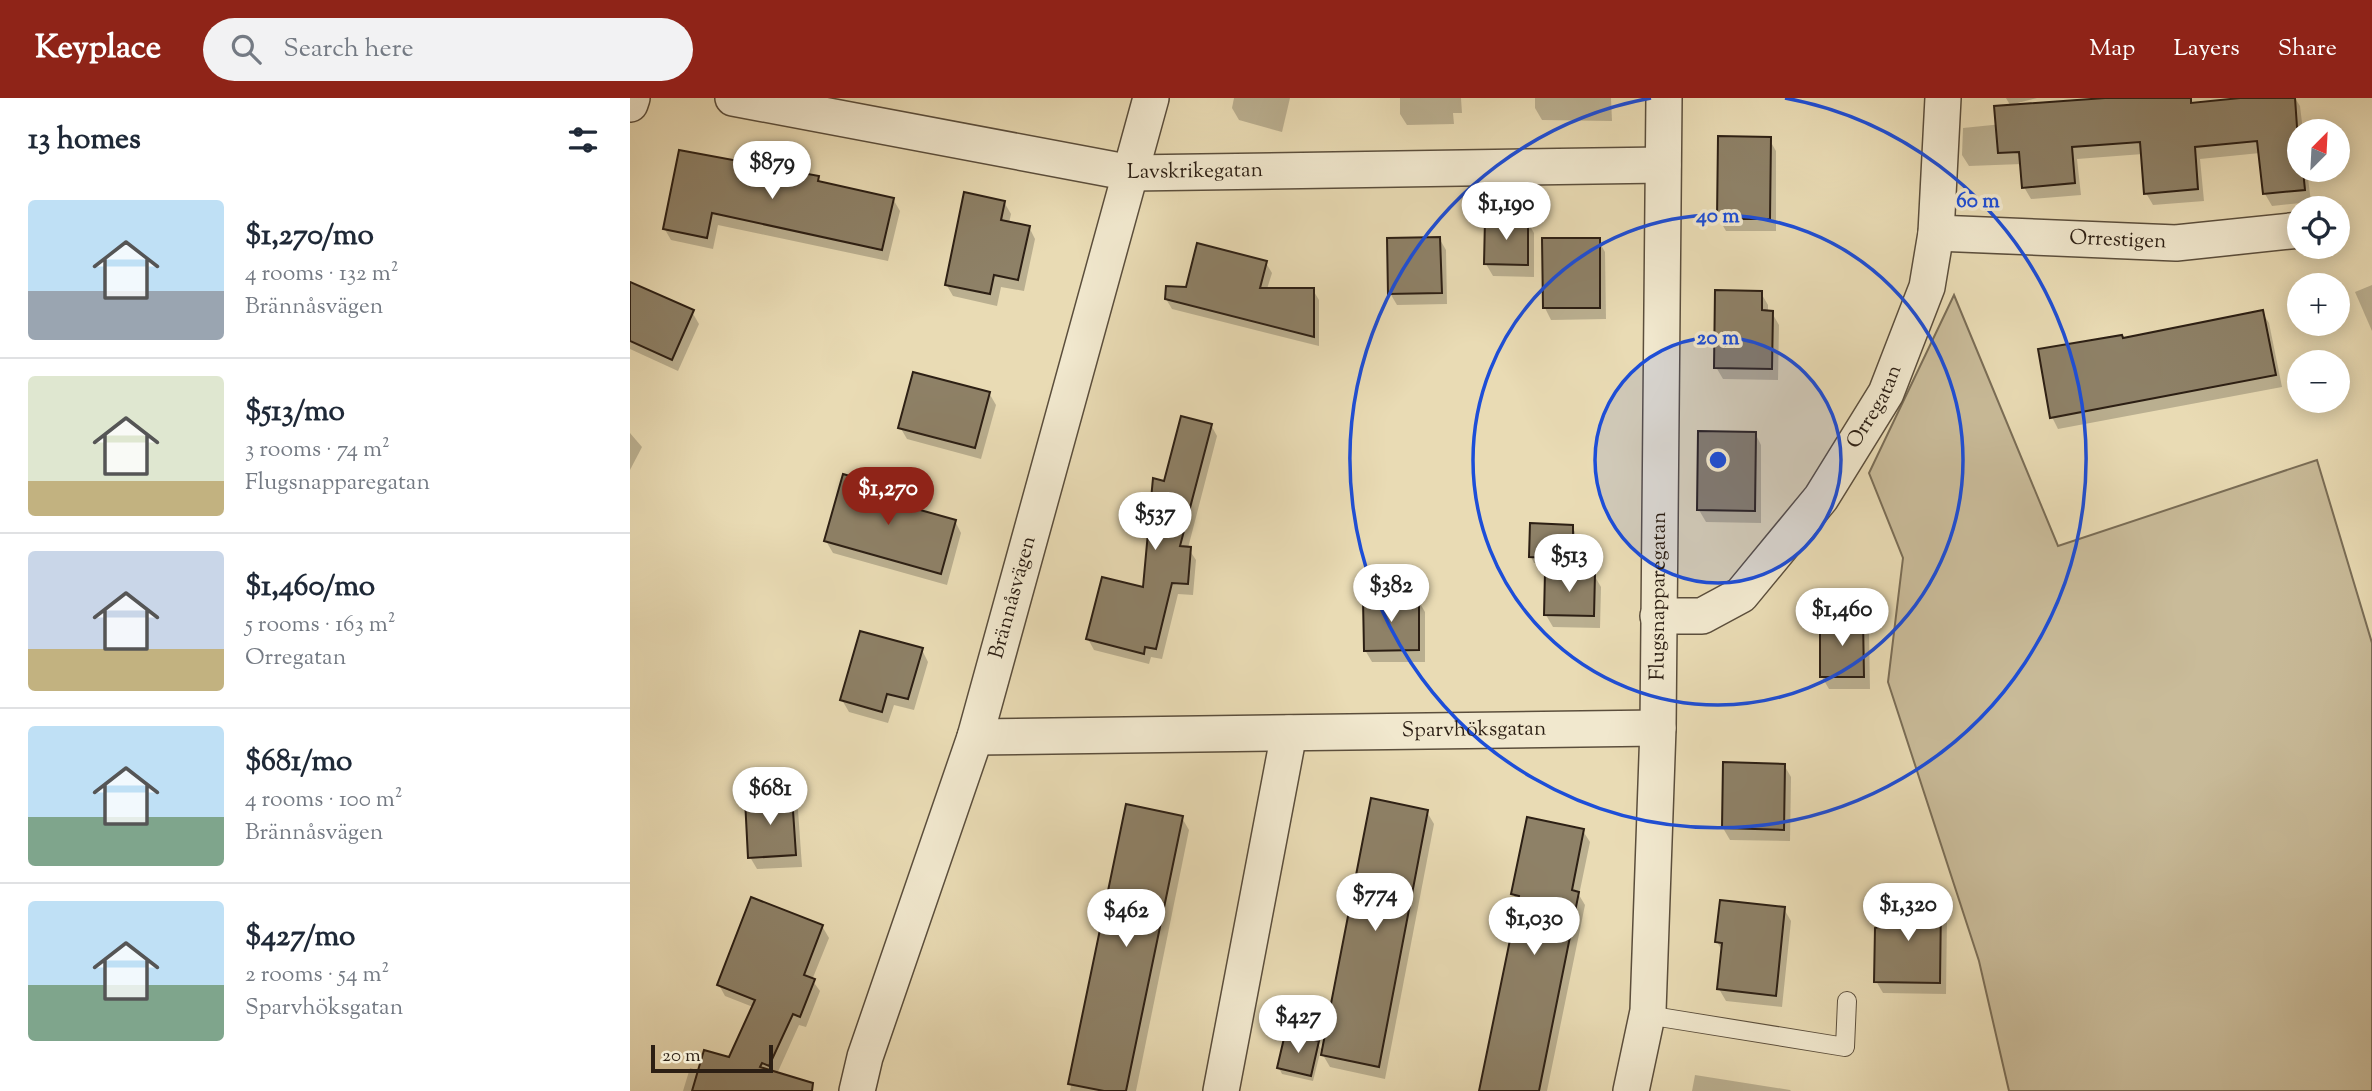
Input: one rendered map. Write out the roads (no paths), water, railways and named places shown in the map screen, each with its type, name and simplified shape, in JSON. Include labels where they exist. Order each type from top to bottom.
[{"type":"street","points":[[630,104],[632,98]]},
{"type":"street","name":"Lavskrikegatan","points":[[733,98],[1131,173],[1663,165]]},
{"type":"street","name":"Brännåsvägen","points":[[857,1091],[865,1057],[975,737],[1152,98]]},
{"type":"street","name":"Flugsnapparegatan","points":[[1631,1091],[1647,1015],[1658,728],[1664,98]]},
{"type":"street","name":"Orregatan","points":[[1658,615],[1702,616],[1741,595],[1821,498],[1886,393],[1927,287],[1936,233],[1943,98]]},
{"type":"street","name":"Orrestigen","points":[[1936,233],[2176,243],[2287,231]]},
{"type":"street","name":"Sparvhöksgatan","points":[[975,737],[1658,728]]},
{"type":"street","points":[[1221,1091],[1289,733]]},
{"type":"lane","points":[[1647,1015],[1845,1047],[1847,1002]]}]
